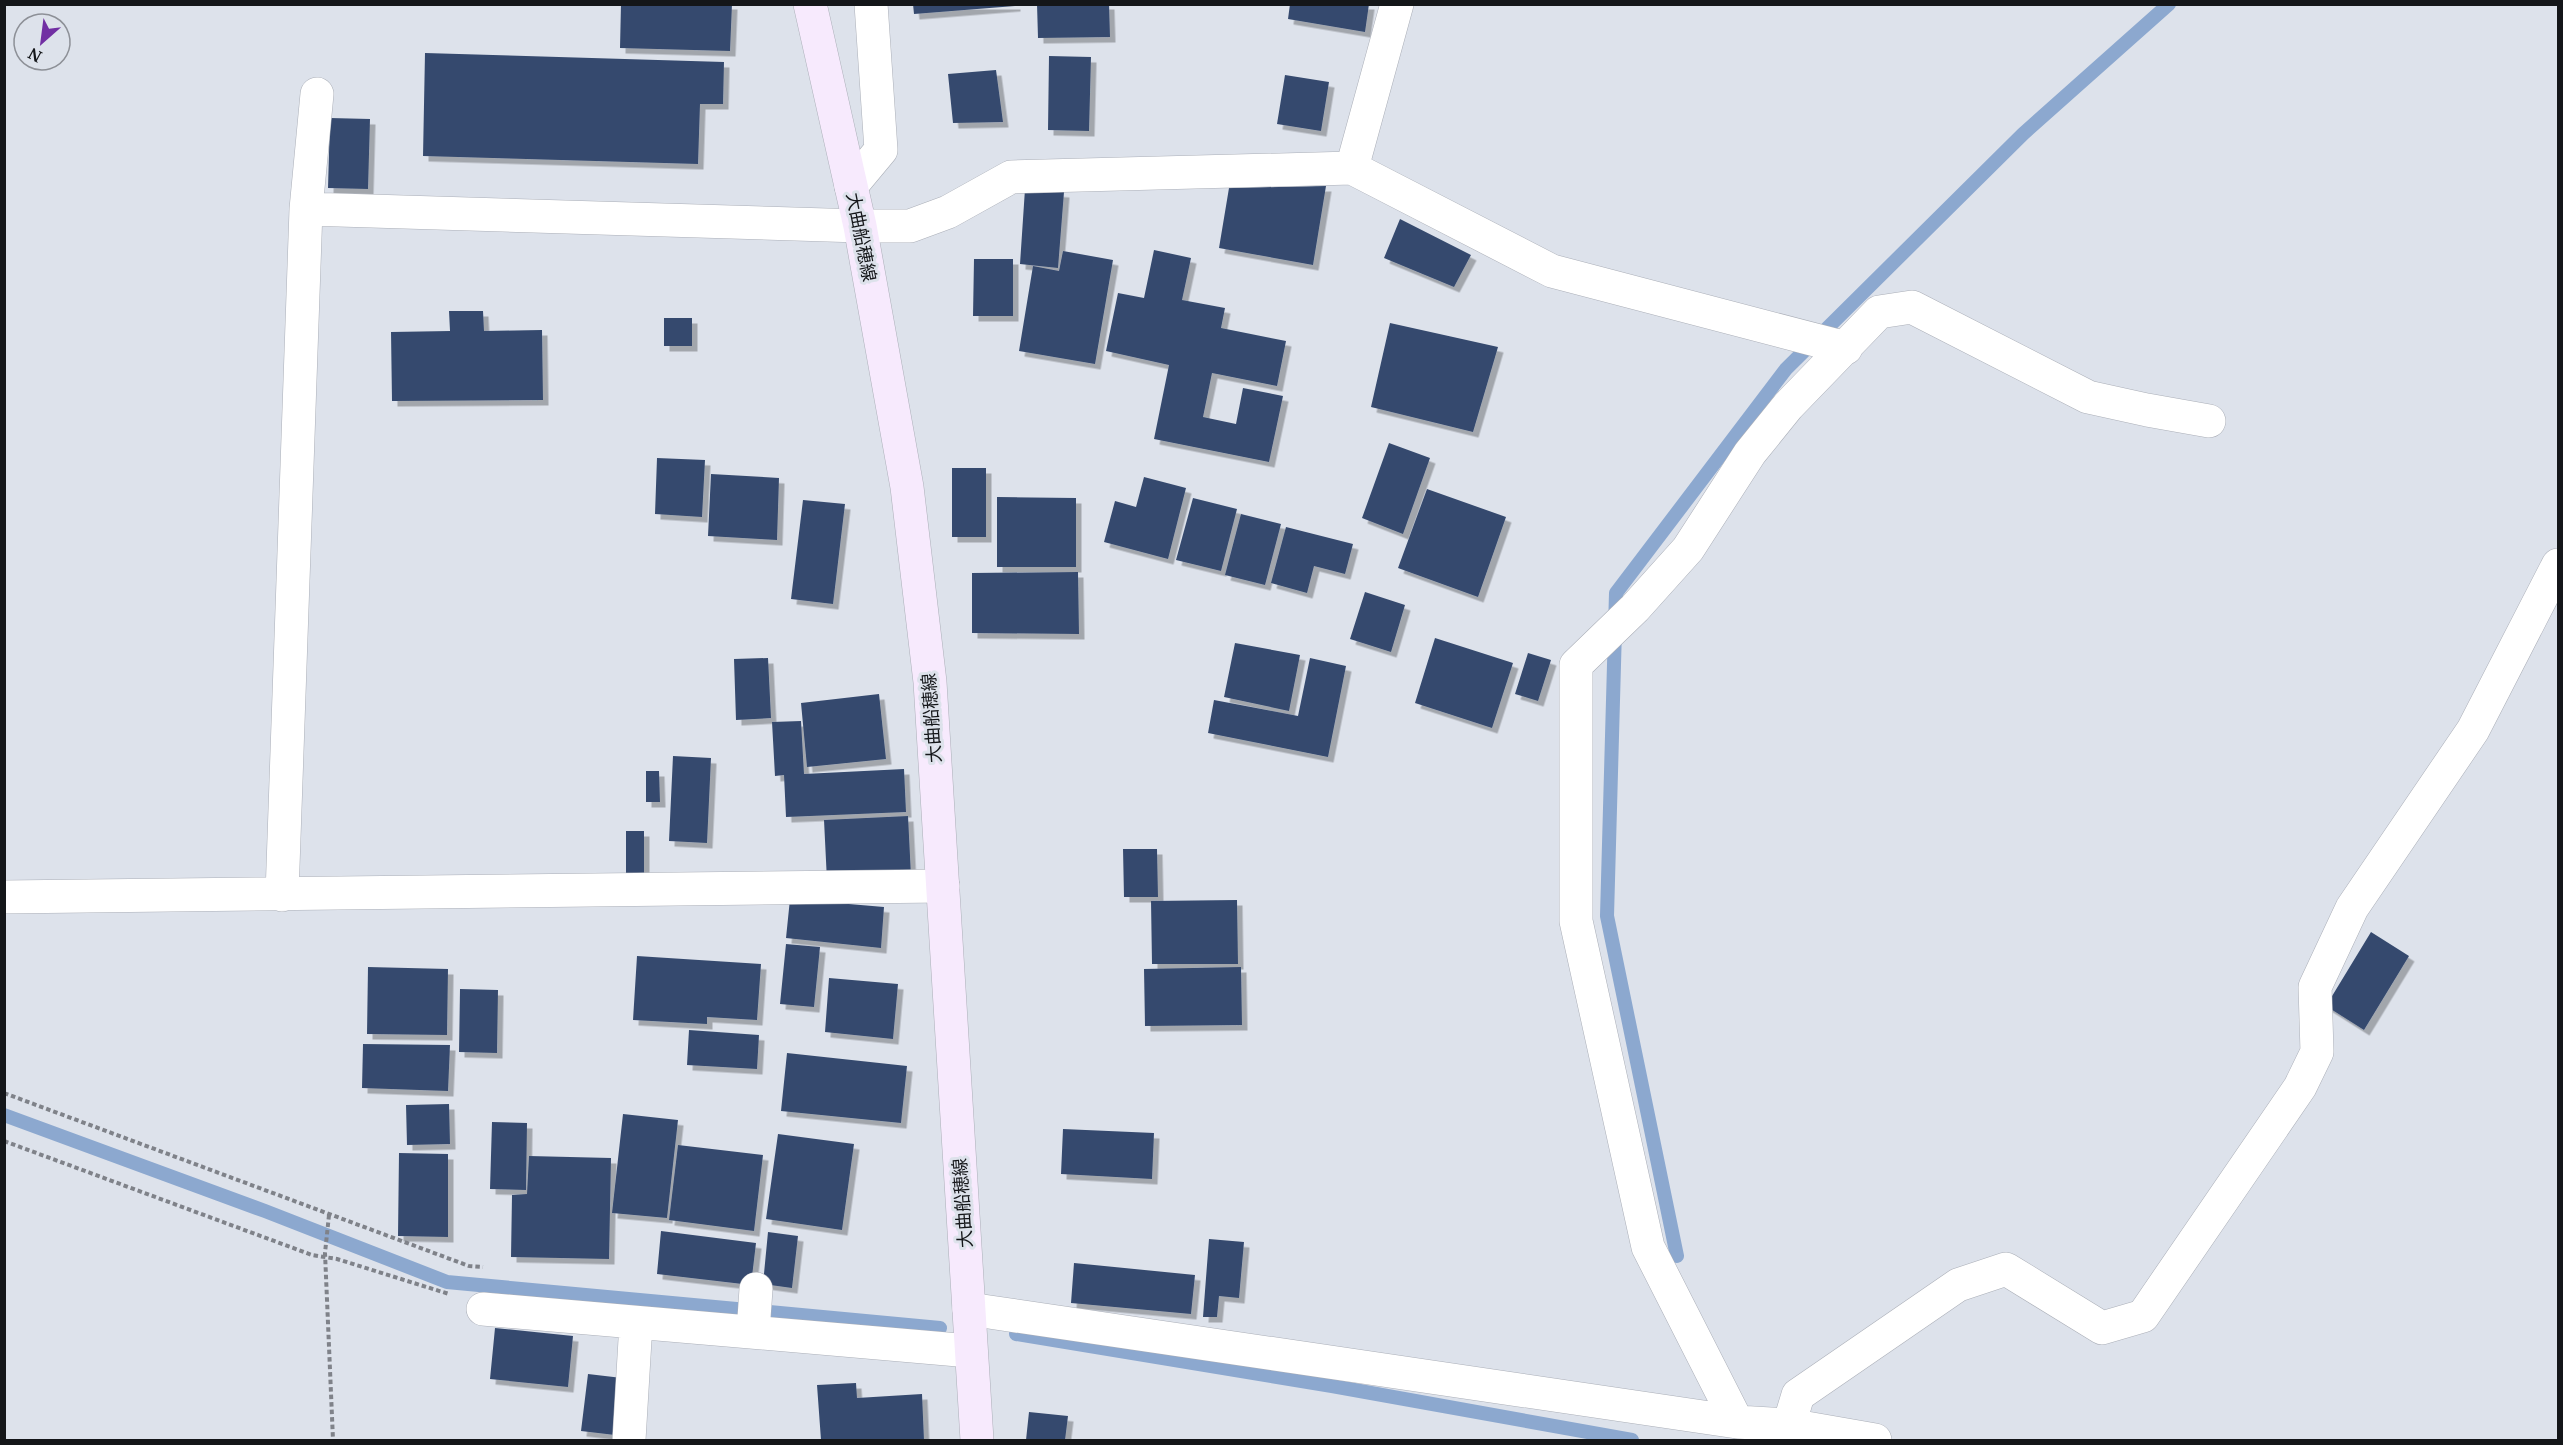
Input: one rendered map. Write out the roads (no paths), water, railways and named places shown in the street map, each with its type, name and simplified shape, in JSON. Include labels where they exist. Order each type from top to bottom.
[{"type":"main road","name":"大曲船穂線","points":[[810,4],[860,226],[907,487],[930,682],[977,1440]]},
{"type":"street","points":[[851,186],[881,150],[871,4]]},
{"type":"street","points":[[1352,168],[1397,4]]},
{"type":"street","points":[[282,895],[306,208],[317,94]]},
{"type":"street","points":[[306,208],[910,226],[948,212],[1011,177],[1352,168],[1552,271],[1846,348]]},
{"type":"street","points":[[1737,1422],[1648,1247],[1576,921],[1576,665],[1635,608],[1688,549],[1750,453],[1788,406],[1879,312],[1912,307],[2088,397],[2209,421]]},
{"type":"street","points":[[1788,1425],[1798,1395],[1958,1285],[2006,1269],[2102,1328],[2143,1316],[2301,1087],[2317,1052],[2315,987],[2352,908],[2473,730],[2559,564]]},
{"type":"street","points":[[4,897],[943,886]]},
{"type":"street","points":[[483,1309],[636,1323],[755,1310],[970,1352]]},
{"type":"street","points":[[969,1309],[1737,1422],[1788,1425],[1875,1440]]},
{"type":"street","points":[[629,1440],[636,1323]]},
{"type":"waterway","points":[[1677,1256],[1607,916],[1616,593],[1786,369],[2023,134],[2169,4]]},
{"type":"waterway","points":[[4,1115],[265,1211],[447,1282],[940,1328]]},
{"type":"waterway","points":[[1016,1334],[1332,1386],[1632,1440]]}]
